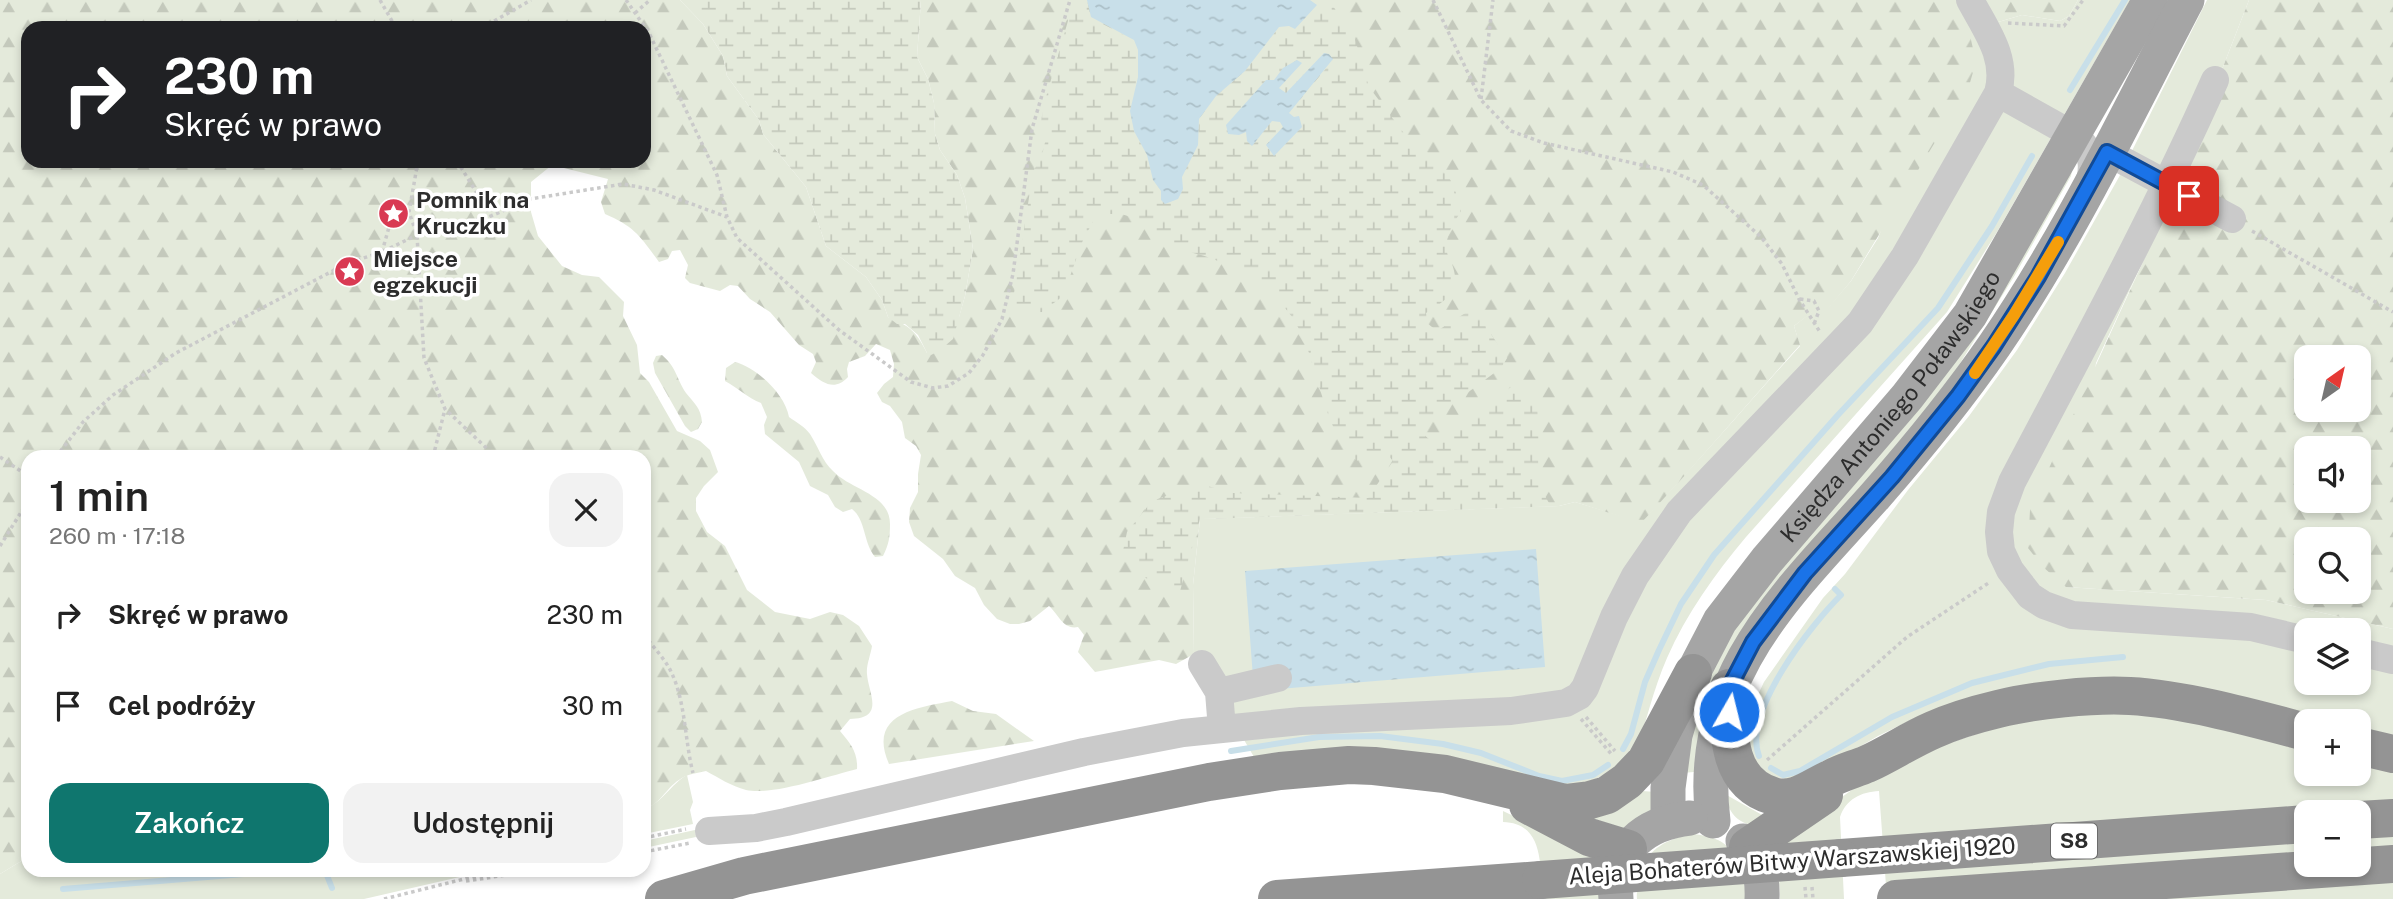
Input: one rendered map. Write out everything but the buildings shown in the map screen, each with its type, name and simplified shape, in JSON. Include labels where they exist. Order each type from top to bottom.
[{"type":"highway","points":[[664,899],[744,876],[1154,793],[1280,771],[1349,765],[1374,766],[1445,774],[1565,803],[1607,794],[1628,781],[1646,761],[1693,673]]},
{"type":"highway","points":[[1729,688],[1728,737],[1733,757],[1746,779],[1773,796],[1784,797],[1803,794],[1935,729],[2000,708],[2063,699],[2130,696],[2198,706],[2294,729]]},
{"type":"highway","points":[[2371,749],[2393,754]]},
{"type":"highway","points":[[1748,846],[1868,763]]},
{"type":"highway","points":[[1493,786],[1589,837],[1628,849]]},
{"type":"highway","points":[[2371,819],[2393,818]]},
{"type":"highway","name":"Aleja Bohaterów Bitwy Warszawskiej 1920","points":[[1277,899],[2294,825]]},
{"type":"highway","name":"Aleja Bohaterów Bitwy Warszawskiej 1920","points":[[1896,899],[2393,864]]},
{"type":"main road","name":"Księdza Antoniego Poławskiego","points":[[1668,820],[1669,779],[1675,735],[1693,673],[1720,621],[1743,589],[1859,456],[1956,335],[1986,290],[2150,0]]},
{"type":"main road","name":"Księdza Antoniego Poławskiego","points":[[1713,821],[1709,788],[1711,755],[1720,714],[1729,688],[1753,642],[1782,602],[1892,477],[1958,396],[1994,346],[2038,277],[2187,0]]},
{"type":"main road","points":[[1616,899],[1619,867],[1628,849],[1646,831],[1668,820],[1691,817],[1713,821],[1732,831],[1748,846],[1758,865],[1763,884],[1762,899]]},
{"type":"lane","points":[[709,831],[756,828],[786,822],[1084,752],[1183,733],[1301,721],[1511,711],[1556,705],[1579,696],[1589,681],[1614,617],[1635,576],[1660,538],[1679,512],[1860,323],[1905,256],[1998,93],[2002,68],[1991,38],[1970,0]]},
{"type":"lane","points":[[2215,80],[2167,184],[2012,482],[2001,512],[2001,551],[2010,570],[2030,596],[2056,611],[2072,615],[2251,627],[2294,637]]},
{"type":"lane","points":[[1998,93],[2073,135],[2087,147],[2093,163],[2087,189]]},
{"type":"lane","points":[[2107,152],[2232,219]]},
{"type":"lane","points":[[2371,655],[2393,660]]},
{"type":"lane","points":[[1202,664],[1219,692],[1222,729]]},
{"type":"lane","points":[[1219,692],[1278,678]]},
{"type":"path","points":[[380,0],[392,21]]},
{"type":"path","points":[[494,21],[531,0]]},
{"type":"path","points":[[626,0],[641,21]]},
{"type":"path","points":[[635,13],[650,0]]},
{"type":"path","points":[[651,37],[717,175],[727,217],[737,238],[839,330],[911,382],[933,388],[948,386],[969,373],[984,355],[1002,319],[1013,274],[1032,129],[1070,0]]},
{"type":"path","points":[[1433,0],[1481,100],[1511,131],[1544,143],[1673,172],[1703,185],[1761,237],[1782,264],[1807,313]]},
{"type":"path","points":[[1481,100],[1493,0]]},
{"type":"path","points":[[1991,38],[2004,24],[2010,22],[2064,26],[2083,0]]},
{"type":"path","points":[[417,168],[409,212],[417,235],[424,358],[445,409],[489,450]]},
{"type":"path","points":[[461,168],[491,216]]},
{"type":"path","points":[[61,450],[83,422],[113,395],[176,353],[348,263],[417,235],[491,216],[530,199],[623,184],[654,190],[727,217]]},
{"type":"path","points":[[2232,219],[2393,312]]},
{"type":"path","points":[[382,251],[391,220]]},
{"type":"path","points":[[1799,299],[1814,301],[1819,311],[1814,324]]},
{"type":"path","points":[[435,450],[445,409]]},
{"type":"path","points":[[0,457],[21,470]]},
{"type":"path","points":[[0,546],[21,512]]},
{"type":"path","points":[[1746,779],[1907,637],[2010,570]]},
{"type":"path","points":[[651,644],[668,667],[683,710],[687,750],[693,773]]},
{"type":"path","points":[[651,837],[694,828],[709,831]]},
{"type":"path","points":[[651,851],[697,841],[709,831]]},
{"type":"path","points":[[384,899],[471,877]]},
{"type":"path","points":[[446,883],[489,877]]},
{"type":"green space","points":[[0,0],[680,0],[703,24],[723,56],[727,76],[759,120],[763,134],[806,187],[826,246],[866,277],[882,300],[888,317],[912,330],[927,353],[959,317],[973,249],[965,198],[957,175],[940,150],[935,134],[934,103],[928,79],[917,57],[921,0],[1962,0],[1976,62],[1969,86],[1851,281],[1827,310],[1822,305],[1794,326],[1800,345],[1641,523],[1575,502],[1559,506],[1200,519],[1193,585],[1194,654],[1176,664],[1159,660],[1095,672],[1078,652],[1084,635],[1078,627],[1065,624],[1049,606],[1030,621],[1019,624],[997,619],[984,605],[975,588],[955,576],[943,559],[914,536],[909,522],[910,508],[918,492],[921,455],[916,446],[905,438],[902,422],[877,393],[893,377],[894,364],[890,350],[876,344],[865,356],[849,362],[848,377],[843,381],[834,385],[825,383],[811,373],[816,362],[813,354],[799,345],[770,312],[750,299],[738,286],[730,285],[720,291],[690,283],[685,278],[688,265],[680,250],[672,251],[668,259],[659,262],[636,233],[605,214],[601,202],[608,179],[564,168],[651,168],[651,21],[21,21],[21,168],[548,168],[531,182],[531,212],[538,236],[562,266],[582,275],[599,277],[624,302],[623,316],[637,345],[640,373],[649,382],[677,431],[700,441],[710,450],[718,472],[696,498],[696,511],[707,532],[725,546],[747,590],[775,612],[810,619],[830,612],[843,615],[859,626],[872,646],[867,671],[872,703],[868,714],[850,719],[840,731],[855,753],[857,769],[785,788],[757,791],[735,786],[706,771],[692,774],[674,783],[651,806],[651,450],[21,450],[21,861],[0,874]]},
{"type":"green space","points":[[680,0],[921,0],[917,57],[928,79],[934,103],[935,134],[940,150],[957,175],[965,198],[973,249],[965,296],[953,339],[939,351],[931,355],[927,353],[918,335],[905,324],[897,324],[888,317],[882,300],[866,277],[826,246],[806,187],[763,134],[759,120],[727,76],[723,56],[703,24]]},
{"type":"green space","points":[[1074,0],[1087,0],[1091,18],[1134,40],[1138,50],[1138,77],[1130,111],[1134,131],[1147,155],[1153,180],[1161,191],[1161,200],[1178,199],[1183,189],[1182,177],[1198,145],[1199,119],[1216,96],[1245,71],[1279,27],[1289,26],[1316,5],[1310,0],[1329,0],[1355,39],[1369,87],[1406,136],[1428,153],[1453,183],[1461,211],[1450,230],[1446,246],[1455,283],[1450,295],[1426,313],[1427,323],[1437,331],[1470,310],[1478,315],[1507,358],[1501,368],[1421,427],[1422,433],[1435,441],[1514,385],[1526,391],[1537,405],[1538,484],[1549,503],[1559,506],[1200,519],[1177,602],[1168,585],[1139,576],[1123,551],[1127,532],[1152,501],[1200,484],[1233,493],[1368,498],[1393,461],[1387,454],[1373,453],[1357,461],[1343,445],[1333,426],[1297,325],[1269,292],[1230,267],[1169,244],[1127,216],[1108,214],[1095,218],[1083,240],[1063,296],[1042,312],[1017,313],[1012,306],[1033,172],[1042,155],[1047,134],[1041,122]],"holes":[[[1324,54],[1333,60],[1289,113],[1294,117],[1274,155],[1266,145],[1284,127],[1280,122],[1272,120],[1272,92],[1276,79],[1287,66],[1297,60],[1279,88],[1286,94]]]},
{"type":"green space","points":[[1984,0],[2078,0],[2069,16],[2060,21],[2022,15],[1995,23]]},
{"type":"green space","points":[[2078,0],[2130,0],[1997,232],[1947,312],[1746,537],[1702,595],[1667,658],[1635,755],[1630,762],[1577,788],[1254,757],[1194,654],[1193,585],[1200,519],[1559,506],[1575,502],[1641,522],[1800,346],[1794,326],[1822,304],[1827,309],[1851,281],[1878,238],[1967,15],[1995,23],[2022,15],[2060,21],[2069,16]]},
{"type":"green space","points":[[2207,0],[2249,0],[2172,198],[2096,363],[2066,587],[2266,600],[2345,618],[2294,618],[2294,695],[2371,695],[2371,624],[2393,629],[2393,899],[1887,899],[1879,791],[1866,793],[1850,801],[1840,817],[1844,899],[1780,899],[1779,876],[1770,849],[1860,784],[1913,755],[2007,724],[2117,709],[2294,735],[2294,786],[2371,786],[2371,709],[2294,709],[2294,718],[2205,693],[1915,718],[1878,736],[1801,781],[1770,777],[1748,755],[1745,722],[1764,682],[1823,598],[1845,574],[1908,490],[1969,416],[2017,350],[2065,273],[2119,177]]},
{"type":"green space","points":[[2249,0],[2393,0],[2393,629],[2371,624],[2371,618],[2345,618],[2266,600],[2066,587],[2043,567],[2028,548],[2030,510],[2172,198]]},
{"type":"green space","points":[[2072,170],[2015,275],[1949,381],[1873,478],[1694,772],[1682,773],[1683,754],[1720,646]]},
{"type":"green space","points":[[662,355],[671,364],[686,393],[699,409],[702,422],[698,429],[691,432],[685,426],[655,373],[653,363],[656,356]]},
{"type":"green space","points":[[735,362],[752,370],[769,383],[782,400],[789,417],[808,431],[833,471],[884,506],[890,529],[883,556],[875,557],[871,551],[857,514],[852,509],[843,512],[835,507],[828,495],[810,486],[799,462],[765,434],[767,417],[761,403],[725,381],[726,368]]},
{"type":"green space","points":[[952,701],[973,711],[996,714],[1034,741],[889,764],[884,747],[884,734],[890,724],[910,711]]},
{"type":"green space","points":[[687,775],[693,802],[690,810],[693,824],[651,833],[651,806]]},
{"type":"green space","points":[[1642,791],[1656,792],[1653,809],[1626,829],[1562,809]]},
{"type":"green space","points":[[1723,793],[1764,816],[1762,827],[1736,818]]},
{"type":"green space","points":[[1503,811],[1605,860],[1601,899],[1542,899],[1538,849],[1527,830],[1517,824],[1503,822]]},
{"type":"green space","points":[[695,830],[696,837],[651,847],[651,839]]},
{"type":"green space","points":[[1691,834],[1718,840],[1727,846],[1742,873],[1748,899],[1637,899],[1641,872],[1649,856],[1667,842]]},
{"type":"green space","points":[[21,861],[21,877],[460,877],[364,899],[0,899],[0,874]]},
{"type":"water","points":[[1087,0],[1310,0],[1317,5],[1295,29],[1289,26],[1279,27],[1245,71],[1216,96],[1199,119],[1198,145],[1182,177],[1183,189],[1178,199],[1165,204],[1161,200],[1161,191],[1153,180],[1147,155],[1134,131],[1130,111],[1138,77],[1138,50],[1134,40],[1091,17]]},
{"type":"water","points":[[1324,53],[1333,59],[1289,113],[1294,117],[1299,116],[1302,127],[1274,156],[1266,145],[1283,127],[1280,122],[1272,121],[1252,146],[1247,141],[1246,132],[1239,135],[1228,134],[1226,125],[1266,80],[1274,80],[1283,68],[1297,60],[1302,63],[1279,88],[1286,93]]},
{"type":"water","points":[[1536,549],[1545,667],[1254,691],[1245,571]]},
{"type":"waterway","points":[[2070,90],[2125,0]]},
{"type":"waterway","points":[[1623,749],[1631,734],[1645,682],[1659,650],[1681,604],[1714,555],[1837,416],[1938,308],[1992,226],[2032,156]]},
{"type":"waterway","points":[[1759,756],[1756,738],[1760,716],[1770,694],[1797,648],[1841,595],[1835,589]]},
{"type":"waterway","points":[[1771,768],[1783,775],[1800,771],[1892,717],[1972,683],[2049,664],[2123,657]]},
{"type":"waterway","points":[[1231,751],[1319,737],[1380,736],[1443,744],[1481,753],[1539,776],[1562,781],[1593,775],[1608,765]]},
{"type":"waterway","points":[[63,889],[207,877]]},
{"type":"waterway","points":[[328,877],[332,888]]},
{"type":"slow traffic","points":[[1975,373],[2058,242]]},
{"type":"place","name":"Pomnik na Kruczku","points":[[393,213]]},
{"type":"place","name":"Miejsce egzekucji","points":[[350,272]]},
{"type":"route","points":[[1729,712],[1729,688],[1753,642],[1805,573],[1892,477],[1958,396],[2038,277],[2107,152],[2189,196]]}]
